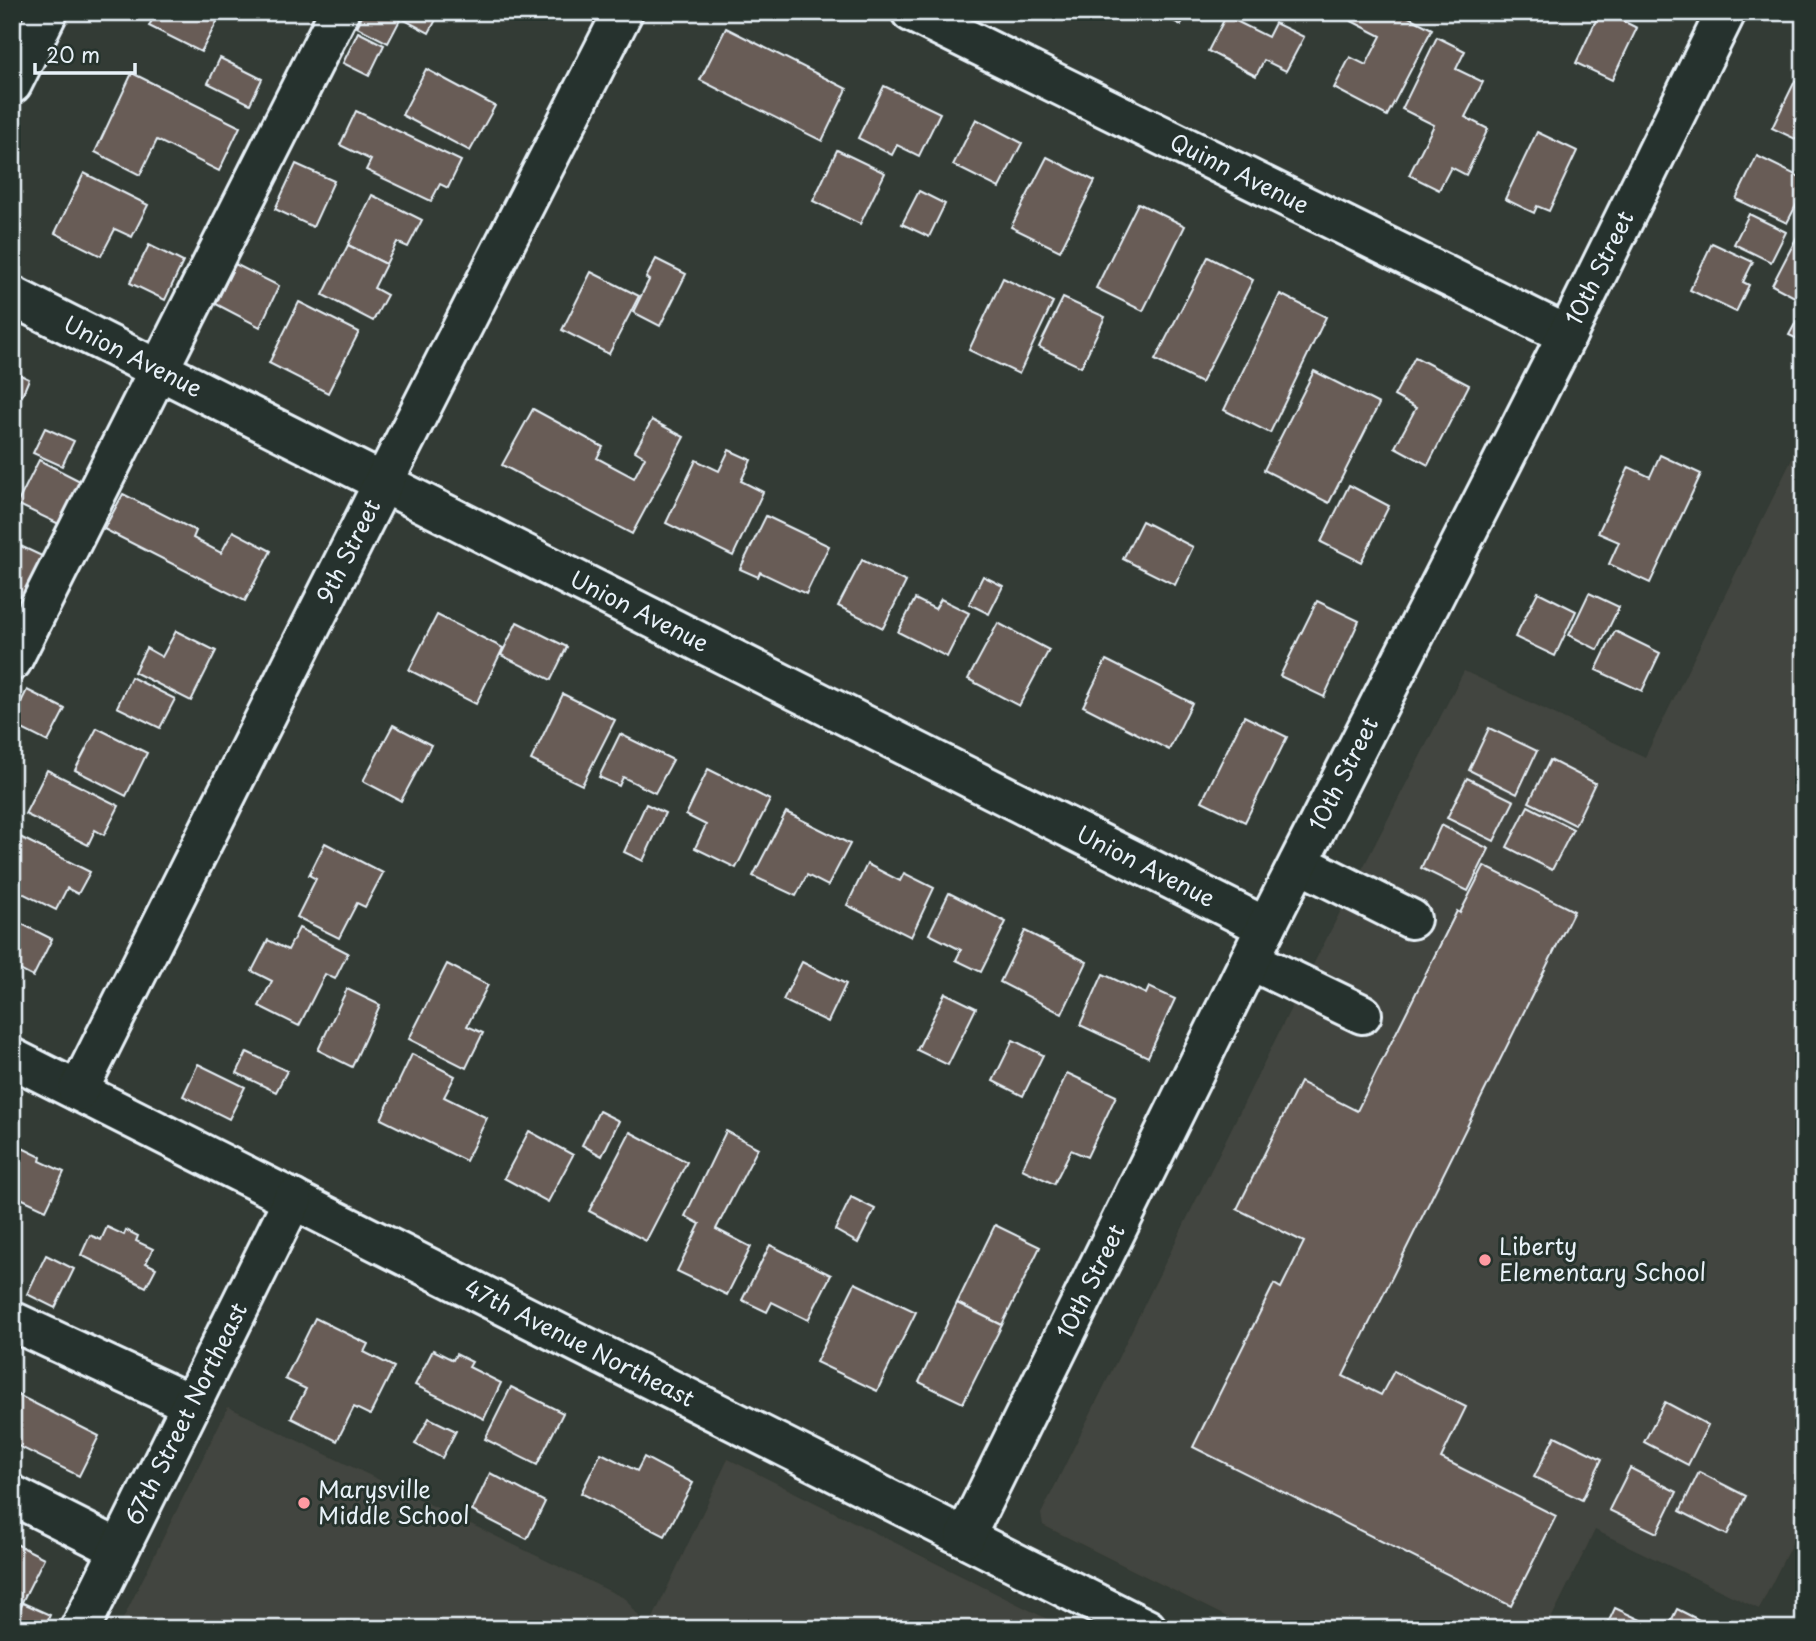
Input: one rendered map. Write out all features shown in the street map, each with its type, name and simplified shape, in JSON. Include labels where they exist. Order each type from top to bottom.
[{"type":"street","points":[[12,83],[48,12]]},
{"type":"street","points":[[12,661],[340,12]]},
{"type":"street","name":"9th Street","points":[[78,1091],[383,482],[624,12]]},
{"type":"street","name":"Quinn Avenue","points":[[911,12],[1567,335]]},
{"type":"street","name":"10th Street","points":[[965,1537],[1258,943],[1567,335],[1726,12]]},
{"type":"street","name":"Union Avenue","points":[[12,296],[383,482],[1258,943],[1362,1014]]},
{"type":"street","points":[[1299,863],[1411,919]]},
{"type":"street","name":"47th Avenue Northeast","points":[[12,1058],[1147,1629]]},
{"type":"street","name":"67th Street Northeast","points":[[80,1629],[293,1199]]},
{"type":"street","points":[[12,1321],[191,1404]]},
{"type":"street","points":[[12,1495],[119,1549]]},
{"type":"shaded area","name":"Liberty Elementary School","points":[[1804,435],[1804,1519],[1759,1609],[1595,1530],[1546,1629],[1251,1629],[1043,1525],[1041,1514],[1292,1006],[1464,671],[1645,757]]},
{"type":"shaded area","name":"Marysville Middle School","points":[[228,1407],[626,1599],[648,1629],[118,1629]]},
{"type":"shaded area","points":[[728,1459],[1067,1629],[648,1629]]},
{"type":"building","points":[[156,12],[236,12],[231,21],[220,16],[201,52],[149,26]]},
{"type":"building","points":[[364,12],[440,12],[429,33],[401,18],[388,43],[357,27]]},
{"type":"building","points":[[1155,12],[1187,12],[1181,25]]},
{"type":"building","points":[[1334,12],[1399,12],[1432,29],[1387,116],[1334,88],[1350,57],[1366,65],[1381,36]]},
{"type":"building","points":[[1600,12],[1637,28],[1612,80],[1576,63]]},
{"type":"building","points":[[1226,16],[1268,37],[1275,23],[1304,37],[1286,71],[1264,60],[1256,76],[1208,51]]},
{"type":"building","points":[[726,28],[847,89],[822,141],[700,80]]},
{"type":"building","points":[[358,32],[384,45],[369,76],[343,63]]},
{"type":"building","points":[[1437,37],[1465,51],[1456,69],[1483,82],[1465,117],[1488,129],[1466,175],[1451,167],[1439,190],[1409,175],[1434,125],[1402,109]]},
{"type":"building","points":[[220,58],[262,79],[250,104],[208,83]]},
{"type":"building","points":[[426,69],[495,106],[470,151],[402,115]]},
{"type":"building","points":[[132,73],[240,127],[219,171],[157,140],[140,175],[95,152]]},
{"type":"building","points":[[1795,81],[1804,85],[1804,143],[1772,128]]},
{"type":"building","points":[[884,86],[940,113],[919,156],[897,145],[892,155],[858,138]]},
{"type":"building","points":[[356,111],[461,161],[448,188],[440,184],[431,201],[366,170],[371,160],[340,145]]},
{"type":"building","points":[[976,119],[1022,143],[999,188],[953,165]]},
{"type":"building","points":[[1537,132],[1577,151],[1549,211],[1537,206],[1534,213],[1505,199]]},
{"type":"building","points":[[837,150],[885,173],[860,224],[813,201]]},
{"type":"building","points":[[1757,156],[1804,179],[1804,190],[1787,223],[1736,199]]},
{"type":"building","points":[[1047,157],[1095,181],[1060,251],[1011,227]]},
{"type":"building","points":[[296,164],[334,181],[313,227],[275,209]]},
{"type":"building","points":[[84,173],[148,205],[132,237],[115,229],[101,256],[55,233]]},
{"type":"building","points":[[919,191],[945,204],[929,237],[902,224]]},
{"type":"building","points":[[372,195],[422,220],[408,247],[397,242],[386,264],[348,245]]},
{"type":"building","points":[[1138,203],[1185,226],[1143,311],[1096,288]]},
{"type":"building","points":[[1749,214],[1786,232],[1771,262],[1734,244]]},
{"type":"building","points":[[1798,235],[1804,239],[1804,302],[1772,285]]},
{"type":"building","points":[[1712,243],[1753,262],[1743,282],[1749,285],[1736,312],[1690,290]]},
{"type":"building","points":[[149,245],[183,262],[165,300],[130,283]]},
{"type":"building","points":[[348,245],[386,264],[374,288],[387,295],[373,321],[323,295]]},
{"type":"building","points":[[1208,257],[1253,280],[1201,383],[1155,360]]},
{"type":"building","points":[[656,259],[686,274],[660,326],[633,312]]},
{"type":"building","points":[[235,264],[279,286],[260,327],[216,304]]},
{"type":"building","points":[[591,272],[639,296],[609,354],[562,330]]},
{"type":"building","points":[[1003,278],[1053,302],[1019,374],[969,350]]},
{"type":"building","points":[[1280,294],[1326,317],[1270,433],[1224,410]]},
{"type":"building","points":[[1063,298],[1105,317],[1081,367],[1039,347]]},
{"type":"building","points":[[299,302],[359,332],[328,393],[269,363]]},
{"type":"building","points":[[1804,307],[1804,342],[1789,335]]},
{"type":"building","points":[[1415,357],[1469,385],[1428,465],[1395,447],[1416,408],[1394,396]]},
{"type":"building","points":[[12,371],[29,379],[22,396],[12,391]]},
{"type":"building","points":[[1314,371],[1379,404],[1329,503],[1264,470]]},
{"type":"building","points":[[533,409],[603,447],[597,458],[634,478],[645,457],[635,451],[652,420],[684,437],[632,534],[502,465]]},
{"type":"building","points":[[45,428],[74,441],[62,466],[33,453]]},
{"type":"building","points":[[729,450],[751,460],[741,481],[763,492],[733,556],[666,523],[696,460],[719,471]]},
{"type":"building","points":[[1660,455],[1701,474],[1650,583],[1609,564],[1619,542],[1598,533],[1629,467],[1650,477]]},
{"type":"building","points":[[39,460],[84,483],[63,526],[17,504]]},
{"type":"building","points":[[1349,485],[1389,506],[1361,562],[1321,542]]},
{"type":"building","points":[[123,494],[196,531],[193,538],[221,553],[233,531],[271,551],[245,601],[104,529]]},
{"type":"building","points":[[766,516],[829,546],[806,594],[760,572],[758,577],[740,569]]},
{"type":"building","points":[[1142,521],[1193,547],[1175,585],[1123,559]]},
{"type":"building","points":[[12,542],[44,557],[25,599],[12,593]]},
{"type":"building","points":[[862,560],[906,582],[883,628],[838,606]]},
{"type":"building","points":[[983,576],[1003,586],[989,614],[969,604]]},
{"type":"building","points":[[1538,592],[1576,611],[1555,656],[1515,637]]},
{"type":"building","points":[[1589,593],[1619,607],[1598,650],[1569,635]]},
{"type":"building","points":[[915,599],[935,609],[941,599],[969,613],[947,657],[898,632]]},
{"type":"building","points":[[1317,601],[1359,621],[1324,697],[1280,676]]},
{"type":"building","points":[[437,615],[503,648],[476,704],[409,670]]},
{"type":"building","points":[[517,622],[567,647],[551,680],[501,655]]},
{"type":"building","points":[[998,623],[1049,650],[1019,706],[968,679]]},
{"type":"building","points":[[176,631],[216,651],[191,701],[134,672],[146,648],[162,657]]},
{"type":"building","points":[[1615,631],[1660,653],[1642,691],[1596,670]]},
{"type":"building","points":[[1106,660],[1192,703],[1169,750],[1083,706]]},
{"type":"building","points":[[131,677],[175,699],[160,728],[117,707]]},
{"type":"building","points":[[27,690],[65,709],[48,742],[12,724]]},
{"type":"building","points":[[563,694],[615,720],[582,785],[531,760]]},
{"type":"building","points":[[1244,716],[1287,737],[1245,822],[1202,801]]},
{"type":"building","points":[[393,725],[431,745],[401,801],[363,781]]},
{"type":"building","points":[[97,728],[147,753],[126,796],[75,770]]},
{"type":"building","points":[[1489,728],[1537,751],[1517,794],[1469,770]]},
{"type":"building","points":[[620,734],[673,760],[655,793],[623,777],[619,786],[599,777]]},
{"type":"building","points":[[1550,760],[1595,783],[1575,825],[1529,802]]},
{"type":"building","points":[[708,769],[770,800],[736,868],[695,848],[706,825],[686,815]]},
{"type":"building","points":[[47,770],[119,806],[104,835],[95,830],[88,845],[25,814]]},
{"type":"building","points":[[1467,778],[1514,801],[1494,841],[1447,818]]},
{"type":"building","points":[[646,804],[665,813],[643,861],[624,852]]},
{"type":"building","points":[[1528,806],[1573,829],[1552,870],[1507,847]]},
{"type":"building","points":[[786,812],[850,844],[828,886],[807,875],[796,896],[753,876]]},
{"type":"building","points":[[1441,825],[1489,849],[1468,891],[1421,868]]},
{"type":"building","points":[[16,835],[90,872],[78,894],[67,888],[56,910],[12,888],[12,842]]},
{"type":"building","points":[[325,843],[383,873],[365,907],[357,903],[339,938],[297,917],[316,879],[309,875]]},
{"type":"building","points":[[867,864],[900,881],[904,873],[934,888],[911,937],[847,905]]},
{"type":"building","points":[[1484,866],[1574,911],[1343,1376],[1381,1395],[1394,1371],[1466,1407],[1441,1458],[1556,1516],[1511,1606],[1193,1447],[1274,1284],[1281,1288],[1304,1242],[1237,1209],[1300,1082],[1357,1111],[1457,911],[1460,913]]},
{"type":"building","points":[[949,893],[1006,922],[981,972],[956,960],[961,950],[929,934]]},
{"type":"building","points":[[12,919],[52,939],[33,977],[12,966]]},
{"type":"building","points":[[299,928],[348,953],[335,979],[325,974],[299,1026],[259,1006],[272,981],[252,971],[268,940],[288,950]]},
{"type":"building","points":[[1025,931],[1087,962],[1062,1014],[1000,982]]},
{"type":"building","points":[[802,962],[846,984],[828,1022],[783,1000]]},
{"type":"building","points":[[447,964],[488,985],[467,1026],[483,1033],[466,1068],[409,1039]]},
{"type":"building","points":[[1103,974],[1146,994],[1149,987],[1175,999],[1148,1057],[1080,1025]]},
{"type":"building","points":[[347,989],[380,1005],[352,1067],[318,1050]]},
{"type":"building","points":[[945,993],[976,1008],[948,1065],[917,1050]]},
{"type":"building","points":[[1013,1040],[1043,1055],[1023,1096],[993,1081]]},
{"type":"building","points":[[247,1052],[287,1071],[276,1092],[237,1073]]},
{"type":"building","points":[[412,1054],[455,1076],[444,1097],[487,1118],[466,1161],[381,1119]]},
{"type":"building","points":[[198,1064],[245,1087],[229,1119],[183,1096]]},
{"type":"building","points":[[1067,1073],[1116,1096],[1087,1157],[1071,1150],[1054,1184],[1022,1169]]},
{"type":"building","points":[[599,1111],[619,1121],[602,1156],[582,1145]]},
{"type":"building","points":[[529,1131],[573,1155],[548,1202],[504,1178]]},
{"type":"building","points":[[726,1131],[758,1148],[716,1229],[751,1247],[727,1295],[677,1271],[700,1224],[685,1216]]},
{"type":"building","points":[[630,1132],[687,1162],[646,1241],[589,1211]]},
{"type":"building","points":[[12,1143],[64,1172],[46,1210],[12,1194]]},
{"type":"building","points":[[851,1197],[875,1209],[858,1243],[835,1230]]},
{"type":"building","points":[[995,1225],[1040,1247],[1002,1325],[957,1303]]},
{"type":"building","points":[[107,1227],[124,1235],[126,1230],[138,1236],[136,1241],[153,1249],[146,1263],[156,1268],[146,1287],[81,1255],[90,1235],[101,1240]]},
{"type":"building","points":[[770,1245],[831,1275],[808,1320],[772,1302],[767,1312],[742,1300]]},
{"type":"building","points":[[46,1255],[74,1269],[55,1308],[27,1294]]},
{"type":"building","points":[[855,1283],[916,1312],[877,1391],[816,1362]]},
{"type":"building","points":[[957,1303],[1002,1325],[963,1403],[919,1382]]},
{"type":"building","points":[[315,1318],[368,1344],[364,1352],[394,1367],[370,1415],[354,1407],[337,1441],[291,1418],[306,1389],[285,1379]]},
{"type":"building","points":[[433,1350],[453,1360],[456,1354],[472,1362],[469,1367],[501,1383],[484,1419],[415,1385]]},
{"type":"building","points":[[511,1387],[563,1413],[537,1465],[485,1439]]},
{"type":"building","points":[[12,1392],[99,1436],[79,1476],[12,1443]]},
{"type":"building","points":[[1665,1402],[1708,1425],[1688,1465],[1644,1442]]},
{"type":"building","points":[[429,1418],[456,1431],[442,1458],[415,1444]]},
{"type":"building","points":[[1555,1436],[1602,1459],[1582,1500],[1534,1477]]},
{"type":"building","points":[[601,1453],[637,1471],[644,1457],[693,1483],[665,1536],[581,1493]]},
{"type":"building","points":[[1630,1468],[1677,1492],[1657,1533],[1609,1510]]},
{"type":"building","points":[[1699,1472],[1746,1496],[1727,1535],[1680,1511]]},
{"type":"building","points":[[490,1473],[545,1502],[527,1539],[472,1511]]},
{"type":"building","points":[[12,1542],[44,1558],[14,1618],[12,1617]]},
{"type":"building","points":[[23,1603],[50,1615],[44,1629],[20,1629],[12,1625]]},
{"type":"building","points":[[1615,1608],[1645,1622],[1642,1629],[1605,1629]]},
{"type":"building","points":[[1677,1609],[1711,1626],[1709,1629],[1667,1629]]},
{"type":"place","name":"Liberty Elementary School","points":[[1485,1260]]},
{"type":"place","name":"Marysville Middle School","points":[[304,1503]]}]
